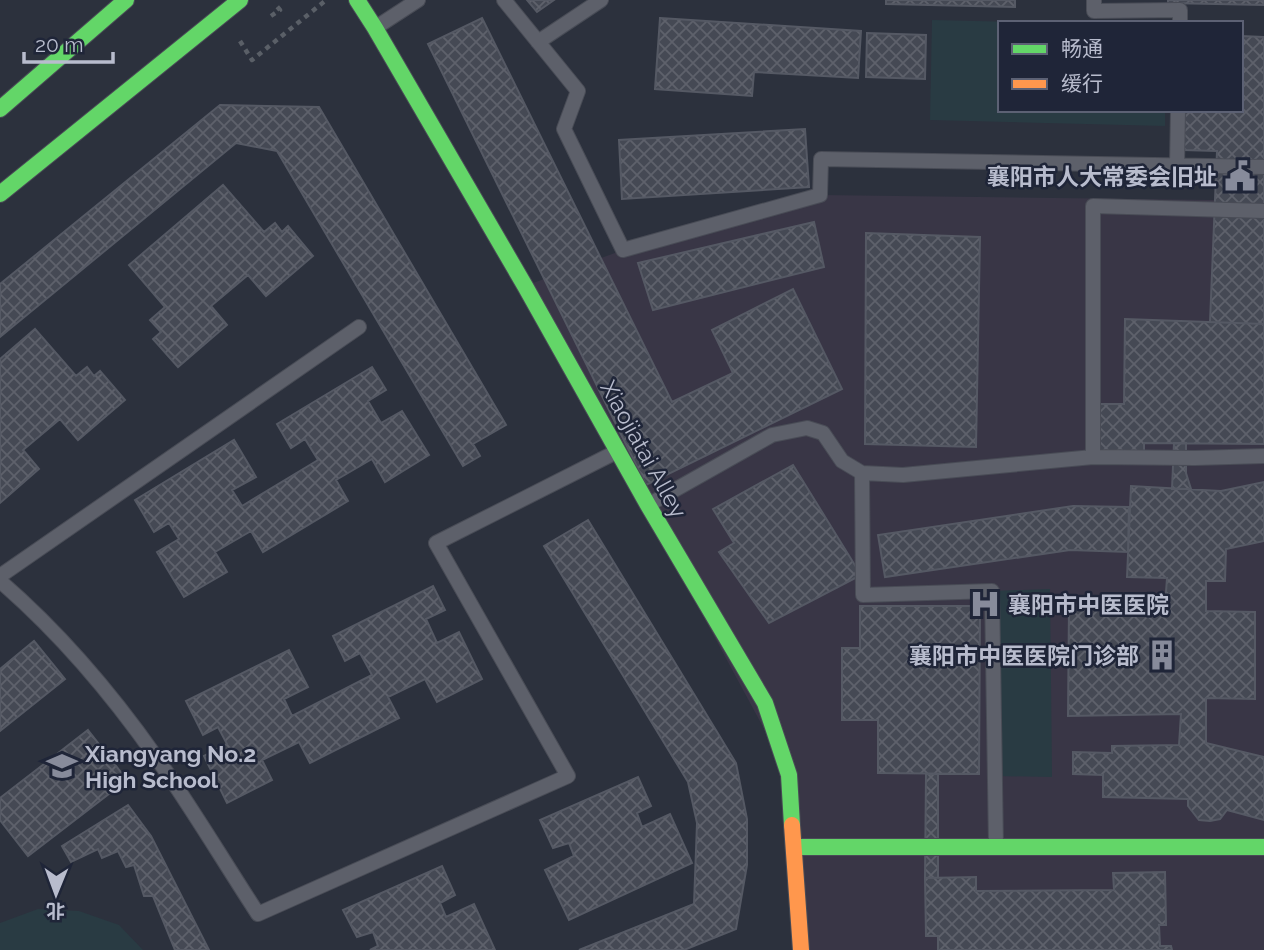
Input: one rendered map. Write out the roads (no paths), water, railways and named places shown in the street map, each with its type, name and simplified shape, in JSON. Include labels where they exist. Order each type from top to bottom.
[{"type":"street","points":[[0,109],[126,0]]},
{"type":"street","points":[[0,194],[240,0]]},
{"type":"street","name":"Xiaojiatai Alley","points":[[357,0],[765,703],[789,775],[801,950]]},
{"type":"street","points":[[794,847],[1264,847]]},
{"type":"lane","points":[[375,28],[418,0]]},
{"type":"lane","points":[[504,0],[578,91],[564,129],[623,250],[820,195],[821,159],[1264,167]]},
{"type":"lane","points":[[538,41],[601,0]]},
{"type":"lane","points":[[1094,0],[1094,11],[1180,10],[1180,21]]},
{"type":"lane","points":[[1177,166],[1178,112]]},
{"type":"lane","points":[[1093,457],[1093,206],[1264,211]]},
{"type":"lane","points":[[359,327],[0,579],[34,611],[133,726],[156,756],[258,914],[568,776],[436,543],[619,450]]},
{"type":"lane","points":[[648,505],[772,435],[807,428],[823,433],[842,461],[862,473],[903,475],[1093,457],[1264,456]]},
{"type":"lane","points":[[862,473],[863,594],[992,591],[996,848]]},
{"type":"place","name":"襄阳市人大常委会旧址","points":[[1240,176]]},
{"type":"place","name":"襄阳市中医医院","points":[[985,604]]},
{"type":"place","name":"襄阳市中医医院门诊部","points":[[1162,655]]},
{"type":"place","name":"Xiangyang No.2 High School","points":[[62,766]]}]
